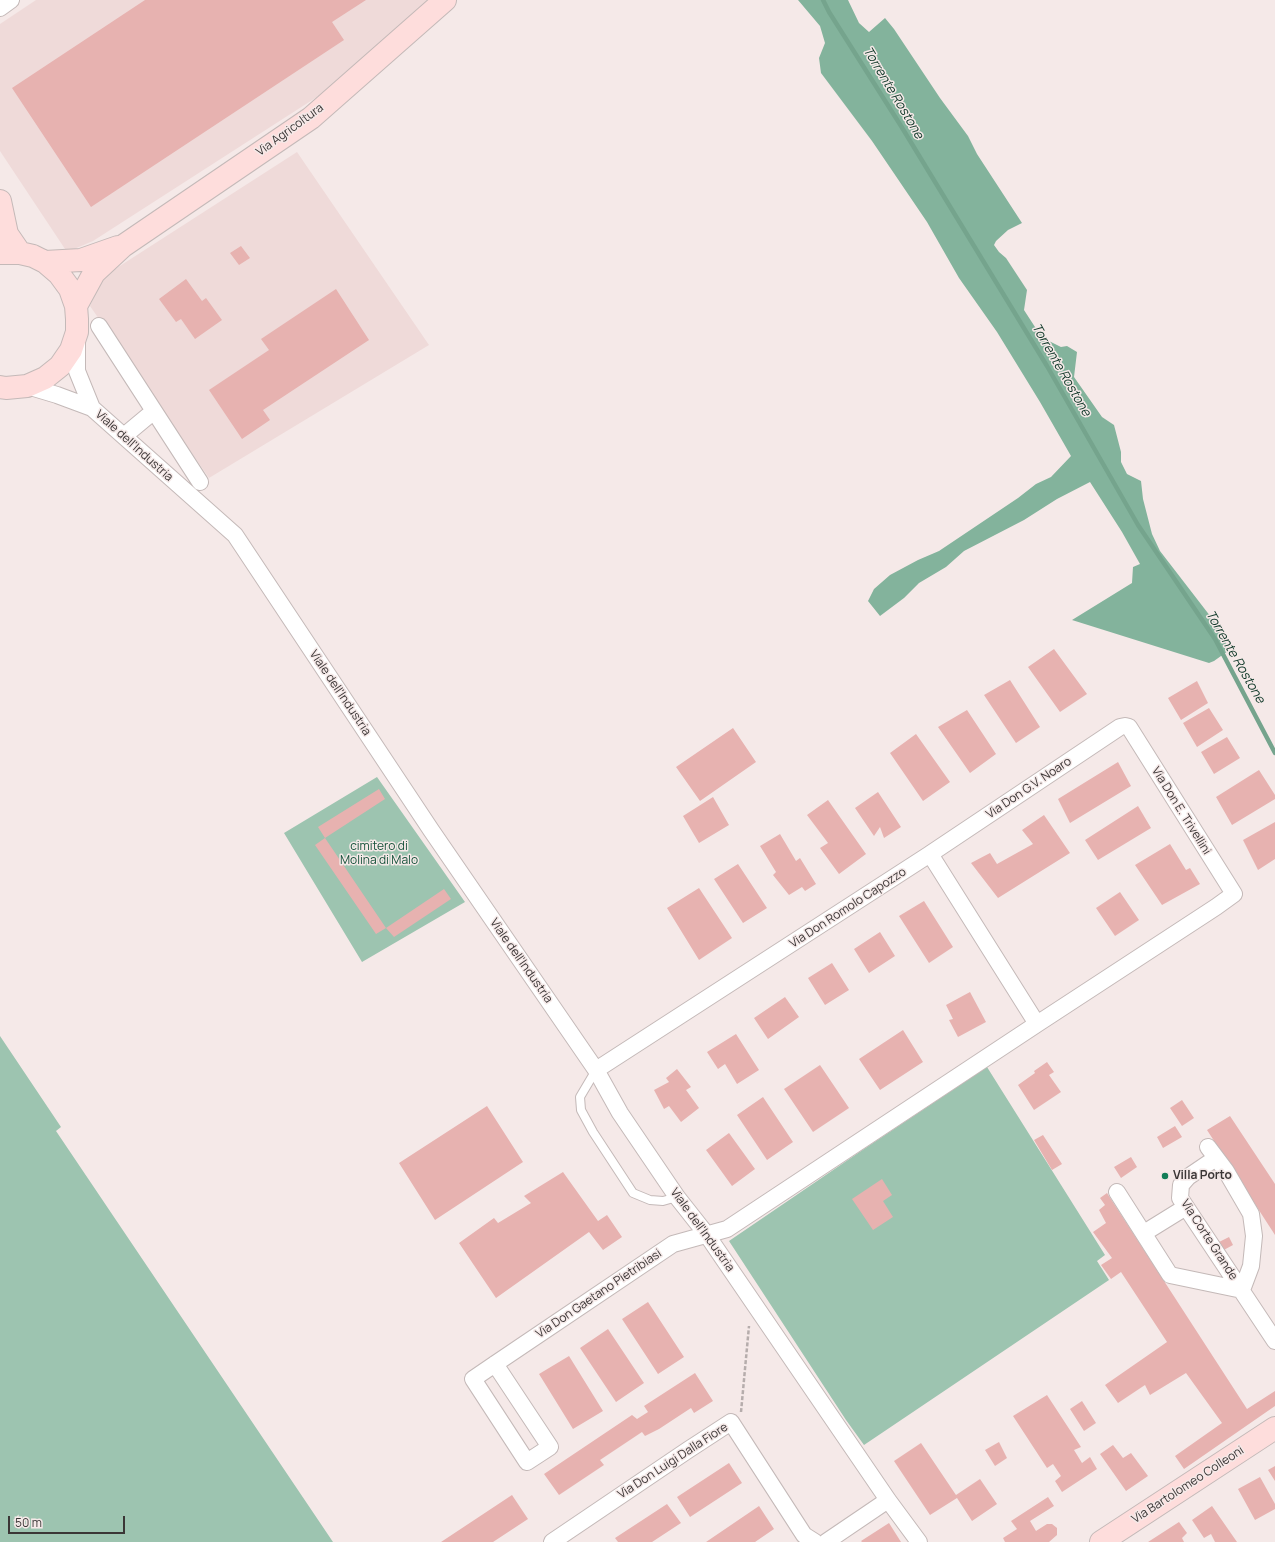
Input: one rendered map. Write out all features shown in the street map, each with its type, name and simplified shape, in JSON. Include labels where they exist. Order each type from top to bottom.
[{"type":"main road","name":"Via Agricoltura","points":[[76,306],[94,273],[122,246],[310,118],[446,0]]},
{"type":"main road","name":"Viale dell'Industria","points":[[0,201],[10,253],[33,256],[45,262],[59,274],[70,289],[76,306],[78,319],[77,332],[71,350],[60,366],[45,378],[27,386],[6,388],[0,387]]},
{"type":"main road","name":"Via Agricoltura","points":[[45,262],[81,260],[122,246]]},
{"type":"main road","name":"Via Bartolomeo Colleoni","points":[[1101,1542],[1275,1428]]},
{"type":"street","points":[[0,8],[11,0]]},
{"type":"street","points":[[99,326],[200,482]]},
{"type":"street","name":"Viale dell'Industria","points":[[77,332],[77,371],[92,408]]},
{"type":"street","name":"Viale dell'Industria","points":[[27,386],[92,408],[235,536],[427,824],[596,1070],[620,1113],[677,1197],[707,1235],[888,1500],[919,1542]]},
{"type":"street","points":[[124,436],[154,411]]},
{"type":"street","name":"Via Don G.V. Noaro","points":[[930,854],[1120,727],[1129,728]]},
{"type":"street","name":"Via Don E. Trivellini","points":[[1037,1024],[1234,894],[1129,728]]},
{"type":"street","points":[[707,1235],[727,1229],[1037,1024],[930,854]]},
{"type":"street","name":"Via Don Romolo Capozzo","points":[[596,1070],[930,854]]},
{"type":"street","name":"Via Corte Grande","points":[[1242,1290],[1251,1266],[1254,1236],[1251,1214],[1226,1171],[1212,1153],[1181,1185],[1180,1198],[1275,1341]]},
{"type":"street","name":"Via Corte Grande","points":[[1117,1192],[1170,1275],[1242,1290]]},
{"type":"street","points":[[1144,1233],[1186,1207]]},
{"type":"street","name":"Via Don Gaetano Pietribiasi","points":[[495,1364],[550,1447],[527,1462],[473,1379],[495,1364],[673,1244],[707,1235]]},
{"type":"street","name":"Via Don Luigi Dalla Fiore","points":[[552,1542],[731,1422],[803,1540]]},
{"type":"street","points":[[826,1542],[888,1500]]},
{"type":"lane","points":[[596,1070],[580,1097],[581,1110],[593,1132],[633,1193],[650,1200],[663,1201],[677,1197]]},
{"type":"path","points":[[731,1422],[742,1412],[750,1324],[746,1319],[759,1311]]},
{"type":"shaded area","points":[[36,0],[451,0],[390,50],[93,241],[67,252],[0,151],[0,24]]},
{"type":"shaded area","points":[[297,152],[429,345],[209,478],[90,306],[95,295],[98,280]]},
{"type":"green space","points":[[798,0],[848,0],[859,23],[869,32],[885,18],[968,136],[977,154],[1022,223],[1008,230],[996,241],[994,245],[1006,258],[1027,290],[1024,310],[1035,327],[1049,341],[1061,347],[1067,346],[1077,352],[1074,377],[1102,417],[1114,425],[1121,452],[1121,462],[1127,474],[1141,481],[1143,499],[1152,534],[1160,551],[1224,634],[1228,651],[1214,661],[1209,663],[1072,620],[1132,583],[1133,567],[1140,564],[1122,532],[1090,482],[1057,499],[1024,520],[964,551],[946,567],[919,583],[904,598],[880,616],[868,601],[874,589],[890,575],[939,551],[1018,498],[1036,484],[1051,477],[1071,456],[997,332],[959,278],[927,222],[872,141],[821,73],[819,58],[825,43],[820,26]]},
{"type":"green space","name":"cimitero di Molina di Malo","points":[[377,777],[465,902],[362,962],[284,833]]},
{"type":"green space","points":[[0,1036],[61,1127],[56,1131],[333,1542],[0,1542]]},
{"type":"green space","points":[[987,1067],[1105,1255],[1097,1261],[1109,1280],[864,1445],[846,1420],[729,1241]]},
{"type":"building","points":[[145,0],[366,0],[332,22],[344,40],[91,207],[12,88]]},
{"type":"building","points":[[241,246],[250,258],[239,265],[230,253]]},
{"type":"building","points":[[186,279],[202,301],[206,298],[222,320],[195,339],[181,319],[176,322],[159,299]]},
{"type":"building","points":[[336,289],[369,340],[263,410],[270,420],[242,439],[209,390],[269,350],[261,339]]},
{"type":"building","points":[[1054,649],[1087,694],[1060,712],[1028,667]]},
{"type":"building","points":[[1010,680],[1040,727],[1016,743],[984,695]]},
{"type":"building","points":[[1197,681],[1208,703],[1181,720],[1168,698]]},
{"type":"building","points":[[1209,708],[1223,730],[1197,747],[1183,723]]},
{"type":"building","points":[[967,710],[996,754],[970,773],[938,727]]},
{"type":"building","points":[[733,728],[756,762],[700,801],[676,767]]},
{"type":"building","points":[[916,734],[950,782],[923,801],[890,753]]},
{"type":"building","points":[[1227,737],[1240,758],[1214,774],[1201,752]]},
{"type":"building","points":[[1118,762],[1131,786],[1070,823],[1058,799]]},
{"type":"building","points":[[1259,770],[1275,795],[1275,799],[1232,825],[1216,797]]},
{"type":"building","points":[[379,789],[385,799],[325,838],[318,827]]},
{"type":"building","points":[[878,792],[901,827],[884,838],[880,827],[874,836],[855,808]]},
{"type":"building","points":[[713,797],[729,825],[699,843],[683,816]]},
{"type":"building","points":[[828,800],[866,854],[839,874],[820,848],[828,843],[807,815]]},
{"type":"building","points":[[1138,806],[1151,828],[1098,860],[1085,840]]},
{"type":"building","points":[[1044,815],[1070,853],[998,898],[971,863],[990,853],[997,864],[1033,844],[1022,830]]},
{"type":"building","points":[[1275,822],[1275,859],[1258,870],[1243,840]]},
{"type":"building","points":[[780,834],[796,861],[800,858],[816,884],[805,891],[802,887],[789,895],[773,875],[776,872],[760,846]]},
{"type":"building","points":[[325,838],[386,928],[376,934],[315,845]]},
{"type":"building","points":[[1170,844],[1186,870],[1190,868],[1200,884],[1162,905],[1135,865]]},
{"type":"building","points":[[738,864],[767,908],[743,923],[714,879]]},
{"type":"building","points":[[699,888],[732,938],[699,960],[667,908]]},
{"type":"building","points":[[444,889],[451,899],[394,937],[386,928]]},
{"type":"building","points":[[1120,892],[1139,920],[1115,936],[1096,908]]},
{"type":"building","points":[[924,901],[953,947],[929,963],[899,916]]},
{"type":"building","points":[[880,932],[895,956],[869,973],[854,949]]},
{"type":"building","points":[[832,963],[849,990],[825,1005],[808,978]]},
{"type":"building","points":[[970,992],[986,1022],[958,1037],[949,1020],[953,1019],[946,1005]]},
{"type":"building","points":[[785,997],[799,1017],[768,1039],[754,1018]]},
{"type":"building","points":[[903,1030],[923,1062],[880,1090],[859,1059]]},
{"type":"building","points":[[736,1034],[759,1070],[737,1084],[725,1064],[718,1069],[707,1052]]},
{"type":"building","points":[[1047,1062],[1054,1072],[1049,1075],[1061,1092],[1034,1110],[1018,1085]]},
{"type":"building","points":[[820,1065],[849,1108],[813,1132],[784,1089]]},
{"type":"building","points":[[677,1069],[691,1087],[686,1090],[699,1108],[681,1122],[669,1106],[664,1109],[654,1090],[669,1082],[666,1078]]},
{"type":"building","points":[[763,1097],[793,1142],[767,1160],[737,1115]]},
{"type":"building","points":[[1182,1100],[1194,1118],[1182,1126],[1170,1108]]},
{"type":"building","points":[[487,1106],[523,1162],[435,1220],[399,1163]]},
{"type":"building","points":[[1230,1116],[1275,1184],[1275,1235],[1207,1130]]},
{"type":"building","points":[[1175,1126],[1182,1137],[1163,1148],[1157,1137]]},
{"type":"building","points":[[729,1133],[755,1169],[732,1186],[706,1150]]},
{"type":"building","points":[[1043,1135],[1062,1164],[1052,1170],[1034,1140]]},
{"type":"building","points":[[1131,1157],[1137,1167],[1121,1178],[1114,1167]]},
{"type":"building","points":[[563,1172],[598,1221],[607,1215],[622,1237],[603,1250],[589,1232],[496,1298],[459,1243],[494,1218],[498,1223],[531,1203],[524,1196]]},
{"type":"building","points":[[882,1179],[892,1195],[883,1201],[893,1217],[873,1230],[852,1199]]},
{"type":"building","points":[[1107,1193],[1247,1409],[1275,1391],[1275,1406],[1184,1469],[1175,1456],[1222,1423],[1186,1373],[1150,1395],[1145,1385],[1118,1403],[1105,1385],[1167,1342],[1121,1272],[1111,1279],[1101,1265],[1112,1258],[1093,1232],[1106,1223],[1099,1210],[1105,1205],[1100,1198]]},
{"type":"building","points":[[1229,1237],[1233,1245],[1220,1252],[1215,1244]]},
{"type":"building","points":[[648,1302],[684,1357],[658,1374],[622,1319]]},
{"type":"building","points":[[608,1329],[644,1383],[616,1402],[580,1348]]},
{"type":"building","points":[[569,1356],[603,1411],[573,1429],[539,1374]]},
{"type":"building","points":[[695,1373],[713,1401],[694,1413],[691,1408],[659,1429],[645,1436],[642,1432],[600,1460],[604,1465],[559,1495],[544,1474],[632,1415],[637,1419],[648,1412],[644,1406]]},
{"type":"building","points":[[1047,1395],[1081,1447],[1074,1450],[1082,1463],[1090,1457],[1097,1469],[1062,1492],[1055,1481],[1061,1476],[1053,1464],[1047,1468],[1013,1416]]},
{"type":"building","points":[[1082,1401],[1096,1423],[1084,1431],[1070,1409]]},
{"type":"building","points":[[999,1442],[1007,1458],[995,1466],[985,1450]]},
{"type":"building","points":[[921,1443],[956,1495],[980,1479],[997,1504],[972,1521],[957,1498],[930,1515],[894,1461]]},
{"type":"building","points":[[1113,1445],[1123,1458],[1131,1453],[1148,1476],[1126,1491],[1100,1454]]},
{"type":"building","points":[[729,1463],[742,1483],[690,1517],[677,1497]]},
{"type":"building","points":[[1275,1466],[1275,1481],[1268,1470]]},
{"type":"building","points":[[1260,1477],[1275,1504],[1275,1509],[1255,1520],[1238,1489]]},
{"type":"building","points":[[512,1495],[528,1519],[493,1542],[441,1542]]},
{"type":"building","points":[[1048,1497],[1054,1506],[1030,1521],[1036,1531],[1047,1524],[1052,1524],[1057,1528],[1057,1535],[1049,1542],[1005,1542],[1003,1538],[1017,1529],[1011,1521]]},
{"type":"building","points":[[667,1504],[681,1523],[652,1542],[618,1542],[615,1538]]},
{"type":"building","points":[[759,1506],[774,1529],[755,1542],[706,1542]]},
{"type":"building","points":[[1212,1506],[1237,1542],[1215,1542],[1211,1534],[1204,1538],[1192,1520]]},
{"type":"building","points":[[1179,1522],[1187,1533],[1182,1538],[1184,1542],[1148,1542]]},
{"type":"building","points":[[889,1523],[901,1542],[861,1541]]},
{"type":"waterway","name":"Torrente Rostone","points":[[823,0],[1047,366],[1138,525],[1215,639],[1275,753]]},
{"type":"place","name":"Villa Porto","points":[[1165,1176]]}]
